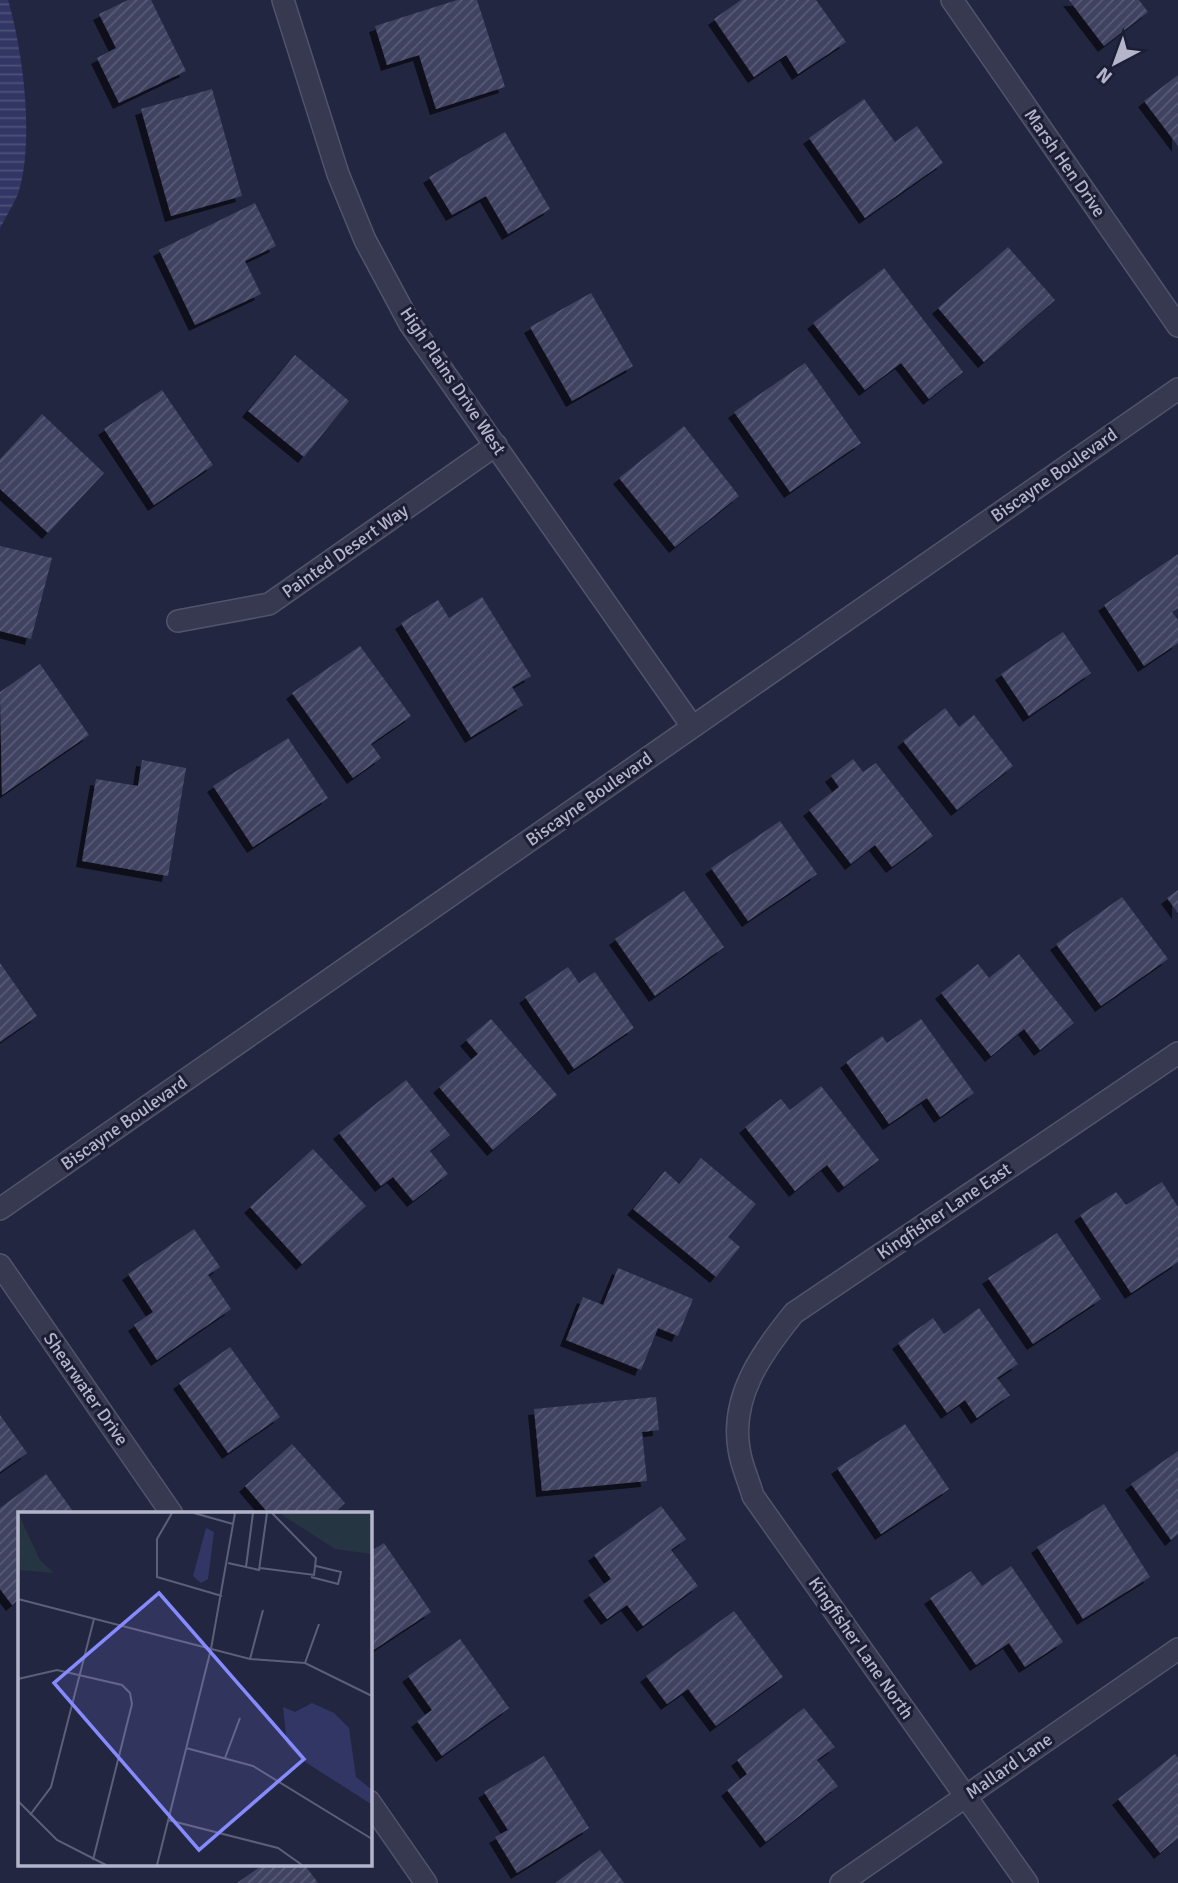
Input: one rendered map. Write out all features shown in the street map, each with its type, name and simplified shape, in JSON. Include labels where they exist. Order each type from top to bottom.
[{"type":"street","name":"High Plains Drive West","points":[[283,0],[338,174],[365,240],[410,324],[692,726]]},
{"type":"street","name":"Marsh Hen Drive","points":[[952,0],[1178,326]]},
{"type":"street","name":"Biscayne Boulevard","points":[[0,1209],[1178,388]]},
{"type":"street","name":"Painted Desert Way","points":[[178,621],[269,604],[496,445]]},
{"type":"street","name":"Kingfisher Lane East","points":[[742,1397],[761,1354],[793,1313],[1178,1054]]},
{"type":"street","name":"Shearwater Drive","points":[[0,1265],[171,1512]]},
{"type":"street","name":"Kingfisher Lane North","points":[[742,1397],[738,1448],[753,1496],[1027,1883]]},
{"type":"street","name":"Mallard Lane","points":[[841,1883],[1178,1649]]},
{"type":"street","points":[[371,1804],[426,1883]]},
{"type":"water","points":[[0,0],[8,0],[18,45],[25,97],[26,149],[18,194],[0,228]]},
{"type":"building","points":[[128,0],[151,0],[186,71],[119,103],[97,58],[116,48],[99,14]]},
{"type":"building","points":[[457,0],[477,0],[505,87],[436,109],[419,55],[387,65],[375,26]]},
{"type":"building","points":[[741,0],[816,0],[846,42],[798,74],[786,55],[754,77],[714,19]]},
{"type":"building","points":[[1069,0],[1139,0],[1148,12],[1104,46]]},
{"type":"building","points":[[1178,75],[1178,146],[1144,101]]},
{"type":"building","points":[[212,89],[242,196],[171,216],[141,109]]},
{"type":"building","points":[[864,99],[895,142],[917,126],[943,163],[865,218],[809,138]]},
{"type":"building","points":[[505,132],[550,209],[508,234],[486,196],[452,215],[429,177]]},
{"type":"building","points":[[255,203],[276,246],[245,261],[261,294],[195,325],[159,250]]},
{"type":"building","points":[[1008,247],[1055,300],[984,362],[938,308]]},
{"type":"building","points":[[884,268],[963,372],[929,399],[901,363],[865,390],[813,323]]},
{"type":"building","points":[[591,293],[633,366],[572,401],[530,327]]},
{"type":"building","points":[[295,355],[349,401],[304,457],[248,411]]},
{"type":"building","points":[[805,363],[861,443],[790,492],[734,412]]},
{"type":"building","points":[[162,390],[213,465],[154,505],[104,429]]},
{"type":"building","points":[[42,414],[104,473],[48,533],[0,489],[0,459]]},
{"type":"building","points":[[684,426],[739,496],[675,547],[619,478]]},
{"type":"building","points":[[0,546],[52,558],[31,639],[0,631]]},
{"type":"building","points":[[1178,554],[1178,608],[1172,612],[1178,620],[1178,643],[1144,666],[1104,605]]},
{"type":"building","points":[[482,597],[531,676],[512,687],[523,705],[471,737],[401,623],[438,600],[449,618]]},
{"type":"building","points":[[1063,632],[1091,673],[1029,716],[1001,674]]},
{"type":"building","points":[[360,646],[411,716],[371,744],[381,758],[353,778],[292,693]]},
{"type":"building","points":[[40,664],[89,735],[2,795],[0,692]]},
{"type":"building","points":[[945,708],[959,727],[974,715],[1013,766],[957,810],[903,741]]},
{"type":"building","points":[[288,738],[328,798],[253,847],[213,786]]},
{"type":"building","points":[[853,759],[863,772],[876,763],[933,836],[892,867],[875,845],[851,864],[809,810],[839,787],[831,776]]},
{"type":"building","points":[[142,760],[186,768],[168,876],[82,861],[96,779],[138,786]]},
{"type":"building","points":[[780,821],[817,874],[748,921],[711,868]]},
{"type":"building","points":[[1178,890],[1178,913],[1167,898]]},
{"type":"building","points":[[684,891],[724,947],[655,996],[615,939]]},
{"type":"building","points":[[1122,897],[1168,959],[1101,1006],[1056,944]]},
{"type":"building","points":[[1019,954],[1074,1023],[1040,1050],[1024,1029],[991,1056],[941,993],[978,964],[989,978]]},
{"type":"building","points":[[0,963],[37,1016],[0,1042]]},
{"type":"building","points":[[568,967],[579,983],[595,972],[634,1028],[574,1069],[525,997]]},
{"type":"building","points":[[491,1019],[557,1095],[493,1150],[439,1087],[478,1054],[466,1040]]},
{"type":"building","points":[[921,1019],[974,1093],[940,1117],[927,1098],[889,1124],[846,1062],[882,1036],[887,1043]]},
{"type":"building","points":[[406,1080],[450,1135],[430,1151],[448,1174],[413,1201],[393,1177],[381,1186],[339,1133]]},
{"type":"building","points":[[821,1086],[879,1160],[844,1187],[827,1165],[795,1191],[745,1127],[781,1099],[790,1110]]},
{"type":"building","points":[[313,1149],[366,1206],[302,1264],[250,1207]]},
{"type":"building","points":[[701,1158],[756,1204],[728,1237],[740,1247],[716,1277],[633,1209],[665,1171],[679,1184]]},
{"type":"building","points":[[1162,1182],[1178,1207],[1178,1262],[1131,1293],[1080,1215],[1116,1192],[1126,1205]]},
{"type":"building","points":[[194,1229],[220,1267],[208,1275],[231,1309],[157,1360],[134,1325],[153,1312],[128,1274]]},
{"type":"building","points":[[1057,1233],[1101,1299],[1033,1344],[988,1278]]},
{"type":"building","points":[[618,1268],[693,1299],[678,1336],[658,1328],[641,1370],[566,1340],[583,1297],[603,1305]]},
{"type":"building","points":[[979,1308],[1018,1364],[997,1378],[1010,1395],[977,1418],[965,1400],[947,1413],[898,1343],[933,1318],[944,1334]]},
{"type":"building","points":[[230,1347],[280,1417],[228,1453],[179,1383]]},
{"type":"building","points":[[656,1397],[659,1430],[642,1432],[647,1481],[542,1491],[534,1409]]},
{"type":"building","points":[[0,1415],[27,1453],[0,1472]]},
{"type":"building","points":[[905,1424],[949,1489],[881,1534],[837,1468]]},
{"type":"building","points":[[292,1444],[345,1503],[335,1512],[267,1512],[245,1486]]},
{"type":"building","points":[[1178,1451],[1178,1534],[1171,1540],[1131,1484]]},
{"type":"building","points":[[46,1474],[74,1512],[18,1512],[18,1600],[12,1605],[0,1589],[0,1508]]},
{"type":"building","points":[[1104,1504],[1150,1577],[1083,1619],[1037,1547]]},
{"type":"building","points":[[661,1506],[686,1539],[671,1550],[698,1586],[643,1626],[627,1605],[607,1619],[589,1595],[611,1579],[594,1555]]},
{"type":"building","points":[[384,1543],[431,1612],[372,1651],[371,1649],[371,1551]]},
{"type":"building","points":[[1011,1566],[1063,1642],[1025,1667],[1009,1643],[976,1665],[930,1598],[971,1571],[982,1586]]},
{"type":"building","points":[[734,1611],[783,1677],[716,1726],[688,1689],[667,1704],[646,1676]]},
{"type":"building","points":[[460,1639],[509,1708],[442,1756],[417,1721],[432,1710],[408,1676]]},
{"type":"building","points":[[804,1708],[835,1747],[817,1760],[838,1786],[766,1842],[727,1790],[747,1774],[737,1760]]},
{"type":"building","points":[[1175,1754],[1178,1758],[1178,1838],[1160,1853],[1118,1799]]},
{"type":"building","points":[[544,1756],[589,1828],[517,1873],[495,1837],[508,1830],[484,1792]]},
{"type":"building","points":[[600,1850],[624,1883],[555,1883]]},
{"type":"building","points":[[261,1866],[305,1866],[318,1883],[237,1883]]}]
